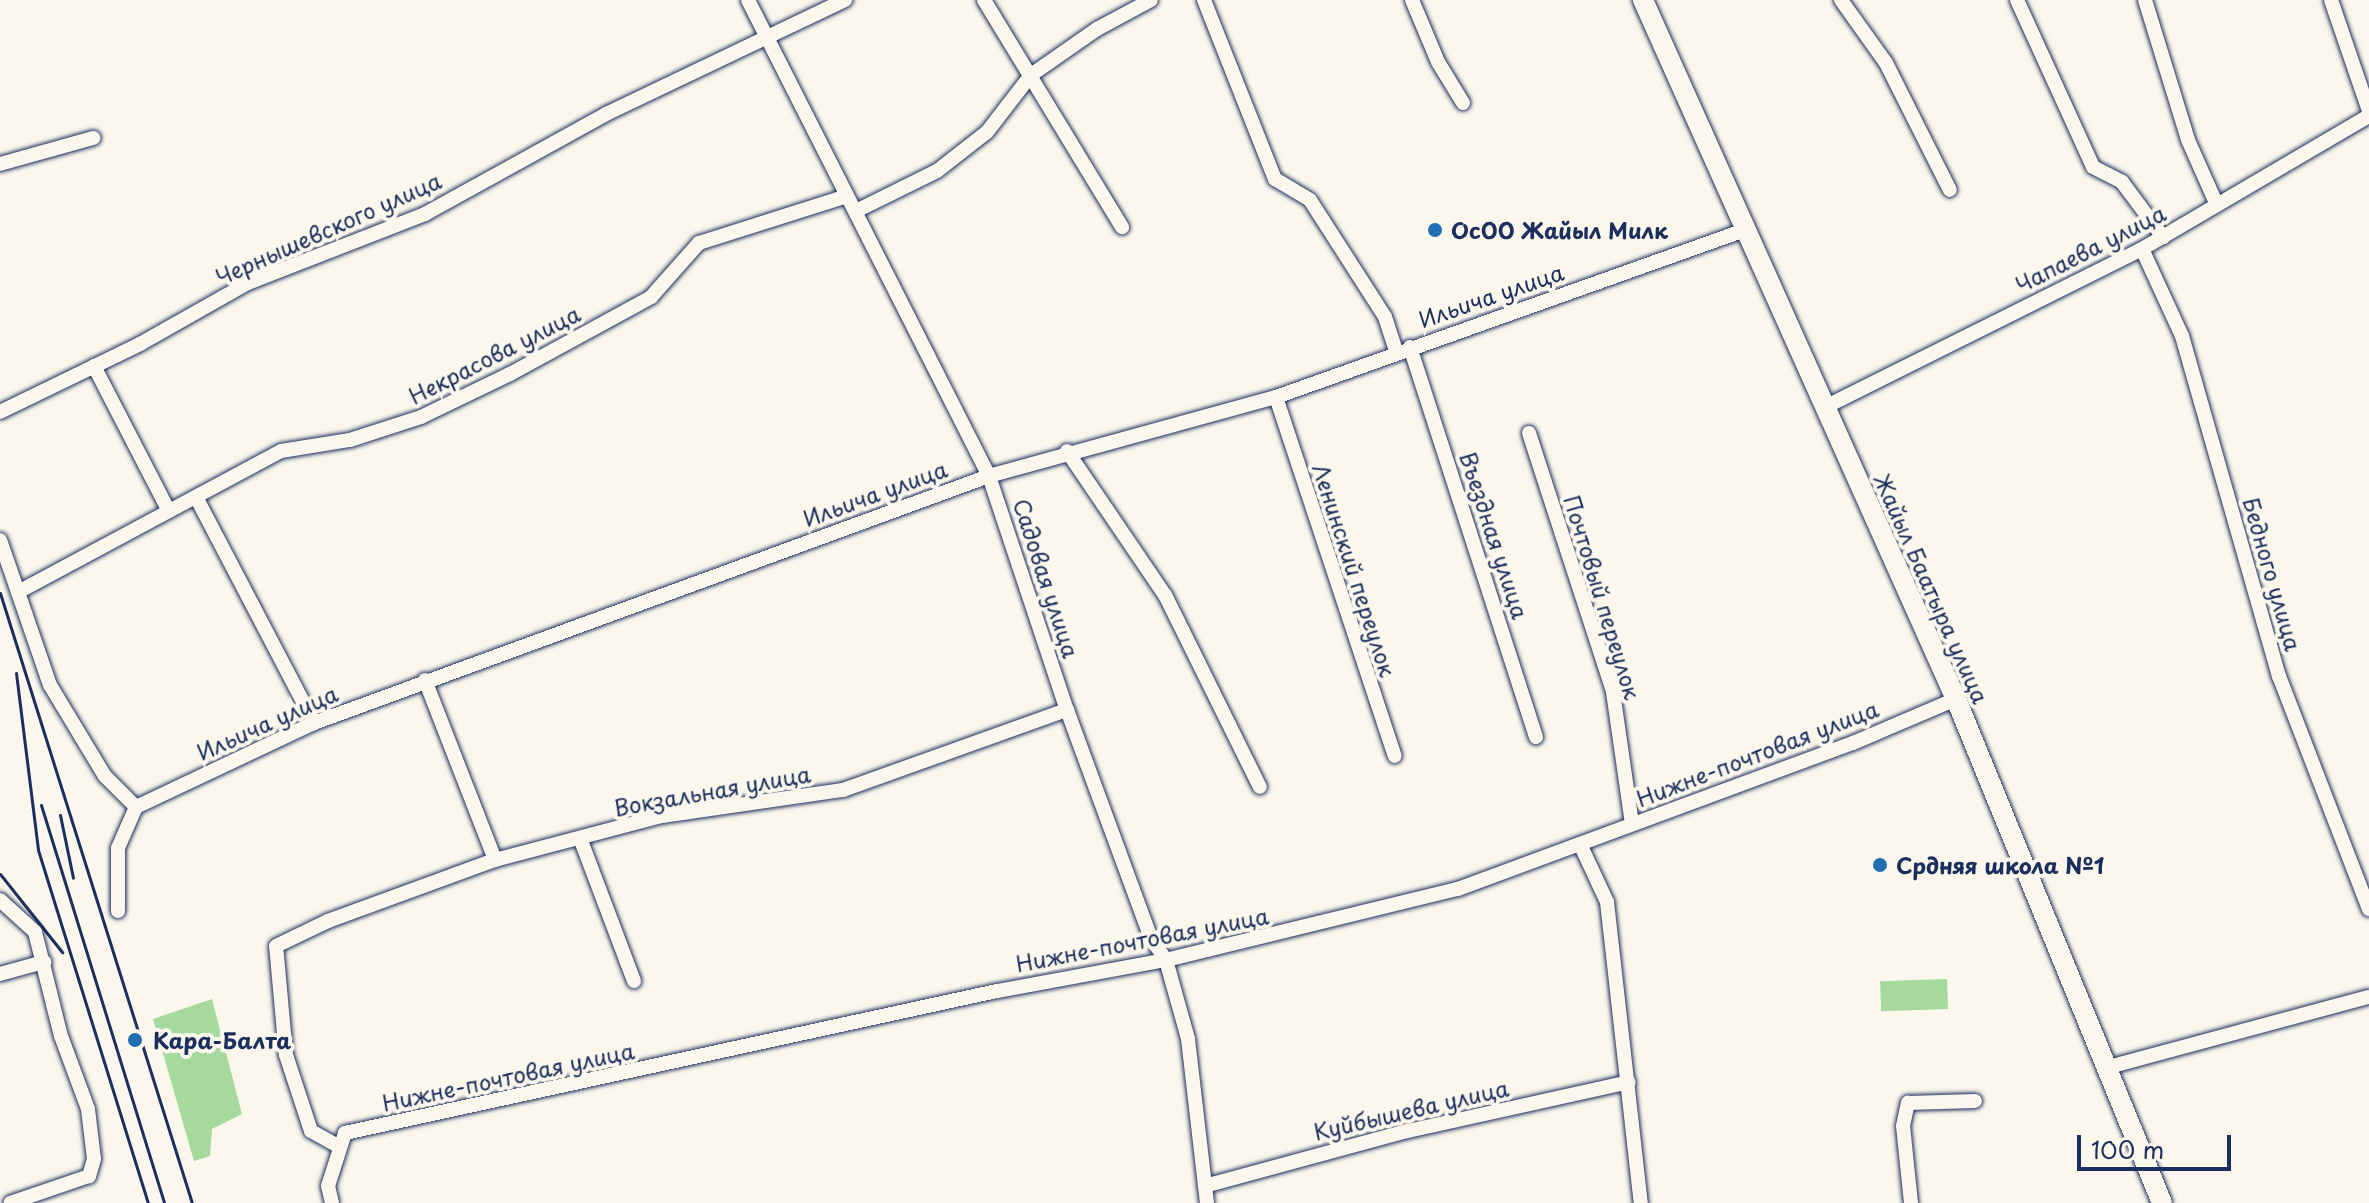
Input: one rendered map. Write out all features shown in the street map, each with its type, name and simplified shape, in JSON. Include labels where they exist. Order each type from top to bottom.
[{"type":"highway","name":"Жайыл Баатыра улица","points":[[1643,0],[1825,407],[1947,702],[2109,1067],[2162,1203]]},
{"type":"street","name":"Садовая улица","points":[[748,0],[989,476],[1067,710],[1151,938],[1166,960],[1188,1039],[1207,1203]]},
{"type":"street","name":"Чернышевского улица","points":[[0,412],[94,366],[248,283],[425,214],[606,114],[845,0]]},
{"type":"street","points":[[984,0],[1122,227]]},
{"type":"street","points":[[856,211],[937,171],[987,132],[1031,75],[1097,29],[1151,0]]},
{"type":"street","name":"Въездная улица","points":[[1204,0],[1275,179],[1310,200],[1403,349],[1536,737]]},
{"type":"street","points":[[1412,0],[1438,62],[1463,103]]},
{"type":"street","points":[[1841,0],[1886,63],[1950,190]]},
{"type":"street","points":[[2017,0],[2093,167],[2122,182],[2163,237]]},
{"type":"street","points":[[2145,0],[2188,140],[2217,205]]},
{"type":"street","points":[[2331,0],[2369,113]]},
{"type":"street","name":"Чапаева улица","points":[[1825,407],[2142,249],[2369,113]]},
{"type":"street","points":[[0,164],[93,138]]},
{"type":"street","name":"Некрасова улица","points":[[18,592],[281,451],[350,440],[421,417],[651,297],[699,243],[847,196]]},
{"type":"street","name":"Ильича улица","points":[[136,807],[314,723],[989,476],[1067,451],[1276,397],[1403,349],[1746,230]]},
{"type":"street","name":"Бедного улица","points":[[2142,249],[2182,336],[2279,676],[2369,909]]},
{"type":"street","points":[[94,366],[169,511]]},
{"type":"street","name":"Ленинский переулок","points":[[1276,397],[1395,756]]},
{"type":"street","name":"Почтовый переулок","points":[[1529,433],[1613,692],[1632,824]]},
{"type":"street","points":[[1067,451],[1165,595],[1260,787]]},
{"type":"street","points":[[196,497],[314,723]]},
{"type":"street","points":[[0,540],[50,685],[105,776],[136,807],[118,848],[118,911]]},
{"type":"street","points":[[425,680],[495,860]]},
{"type":"street","name":"Нижне-почтовая улица","points":[[338,1146],[345,1133],[997,991],[1166,960],[1458,889],[1947,702]]},
{"type":"street","name":"Вокзальная улица","points":[[338,1146],[311,1131],[286,1055],[276,946],[328,921],[495,860],[662,816],[843,790],[1016,733],[1067,710]]},
{"type":"street","points":[[580,838],[634,981]]},
{"type":"street","points":[[1580,844],[1607,902],[1641,1203]]},
{"type":"street","points":[[0,900],[35,932],[61,1036],[88,1109],[94,1159],[89,1176],[10,1203]]},
{"type":"street","points":[[0,974],[44,962]]},
{"type":"street","points":[[2109,1067],[2369,997]]},
{"type":"street","name":"Куйбышева улица","points":[[1205,1186],[1408,1131],[1629,1082]]},
{"type":"street","points":[[1911,1203],[1903,1126],[1908,1103],[1975,1101]]},
{"type":"street","points":[[332,1203],[328,1186],[338,1146]]},
{"type":"green space","points":[[1947,979],[1948,1009],[1881,1011],[1880,981]]},
{"type":"green space","points":[[212,999],[242,1114],[212,1129],[210,1156],[194,1161],[153,1019]]},
{"type":"railway","points":[[0,593],[192,1203]]},
{"type":"railway","points":[[16,673],[38,850],[148,1203]]},
{"type":"railway","points":[[41,805],[164,1203]]},
{"type":"railway","points":[[60,815],[73,878]]},
{"type":"railway","points":[[0,874],[62,952]]},
{"type":"place","name":"ОсОО Жайыл Милк","points":[[1435,230]]},
{"type":"place","name":"Срдняя школа №1","points":[[1880,865]]},
{"type":"place","name":"Кара-Балта","points":[[135,1040]]}]
